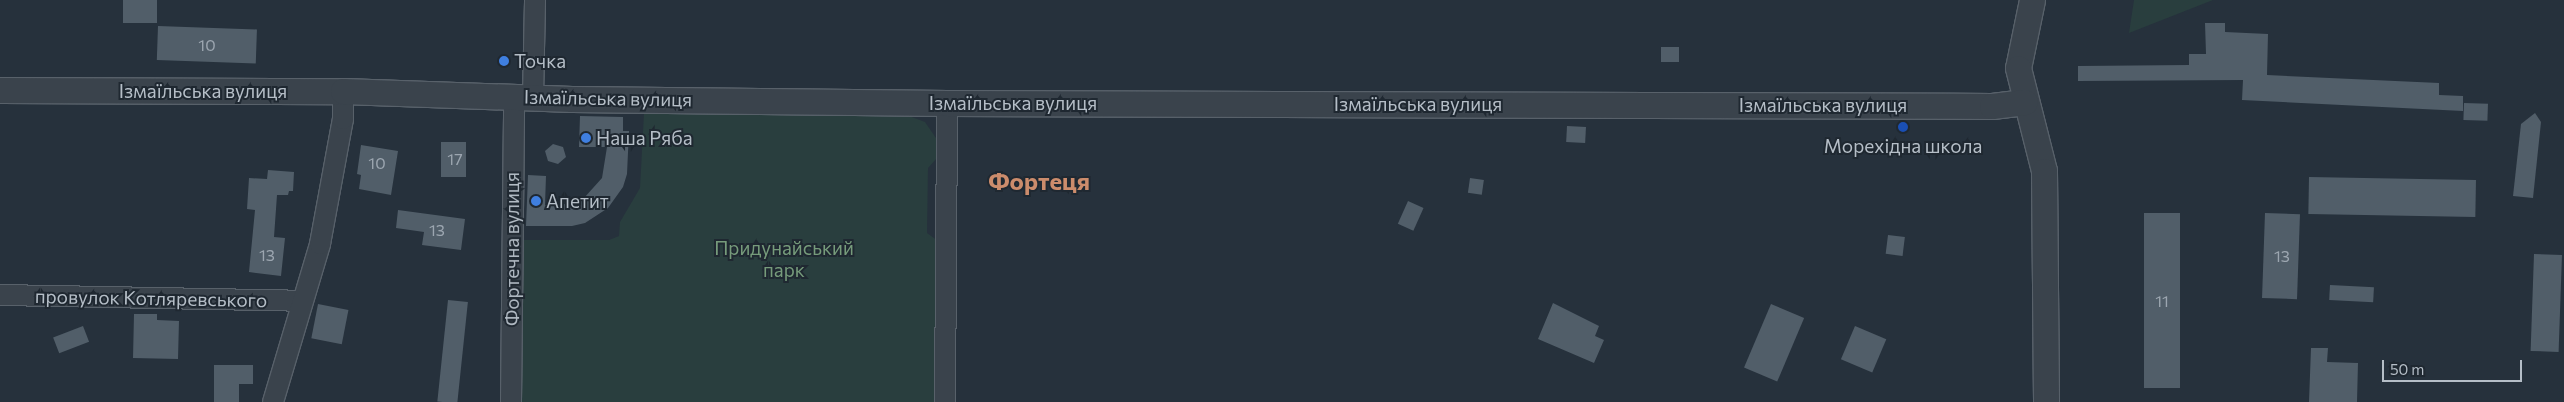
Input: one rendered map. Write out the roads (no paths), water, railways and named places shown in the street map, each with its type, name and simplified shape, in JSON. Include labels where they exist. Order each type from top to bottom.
[{"type":"street","name":"Фортечна вулиця","points":[[511,402],[523,97],[535,0]]},
{"type":"street","points":[[2032,0],[2018,57],[2018,80],[2040,147],[2044,177],[2046,402]]},
{"type":"street","name":"Ізмаїльська вулиця","points":[[0,90],[344,91],[523,97],[947,103],[1992,106],[2025,102]]},
{"type":"street","points":[[273,402],[320,244],[343,119],[344,91]]},
{"type":"street","points":[[945,402],[947,103]]},
{"type":"street","name":"провулок Котляревського","points":[[0,295],[302,301]]},
{"type":"place","name":"Точка","points":[[504,61]]},
{"type":"place","name":"Морехідна школа","points":[[1903,127]]},
{"type":"place","name":"Наша Ряба","points":[[586,138]]},
{"type":"place","name":"Апетит","points":[[536,201]]},
{"type":"district","name":"Фортеця","points":[[1039,181]]},
{"type":"park label","name":"Придунайський парк","points":[[784,259]]}]
